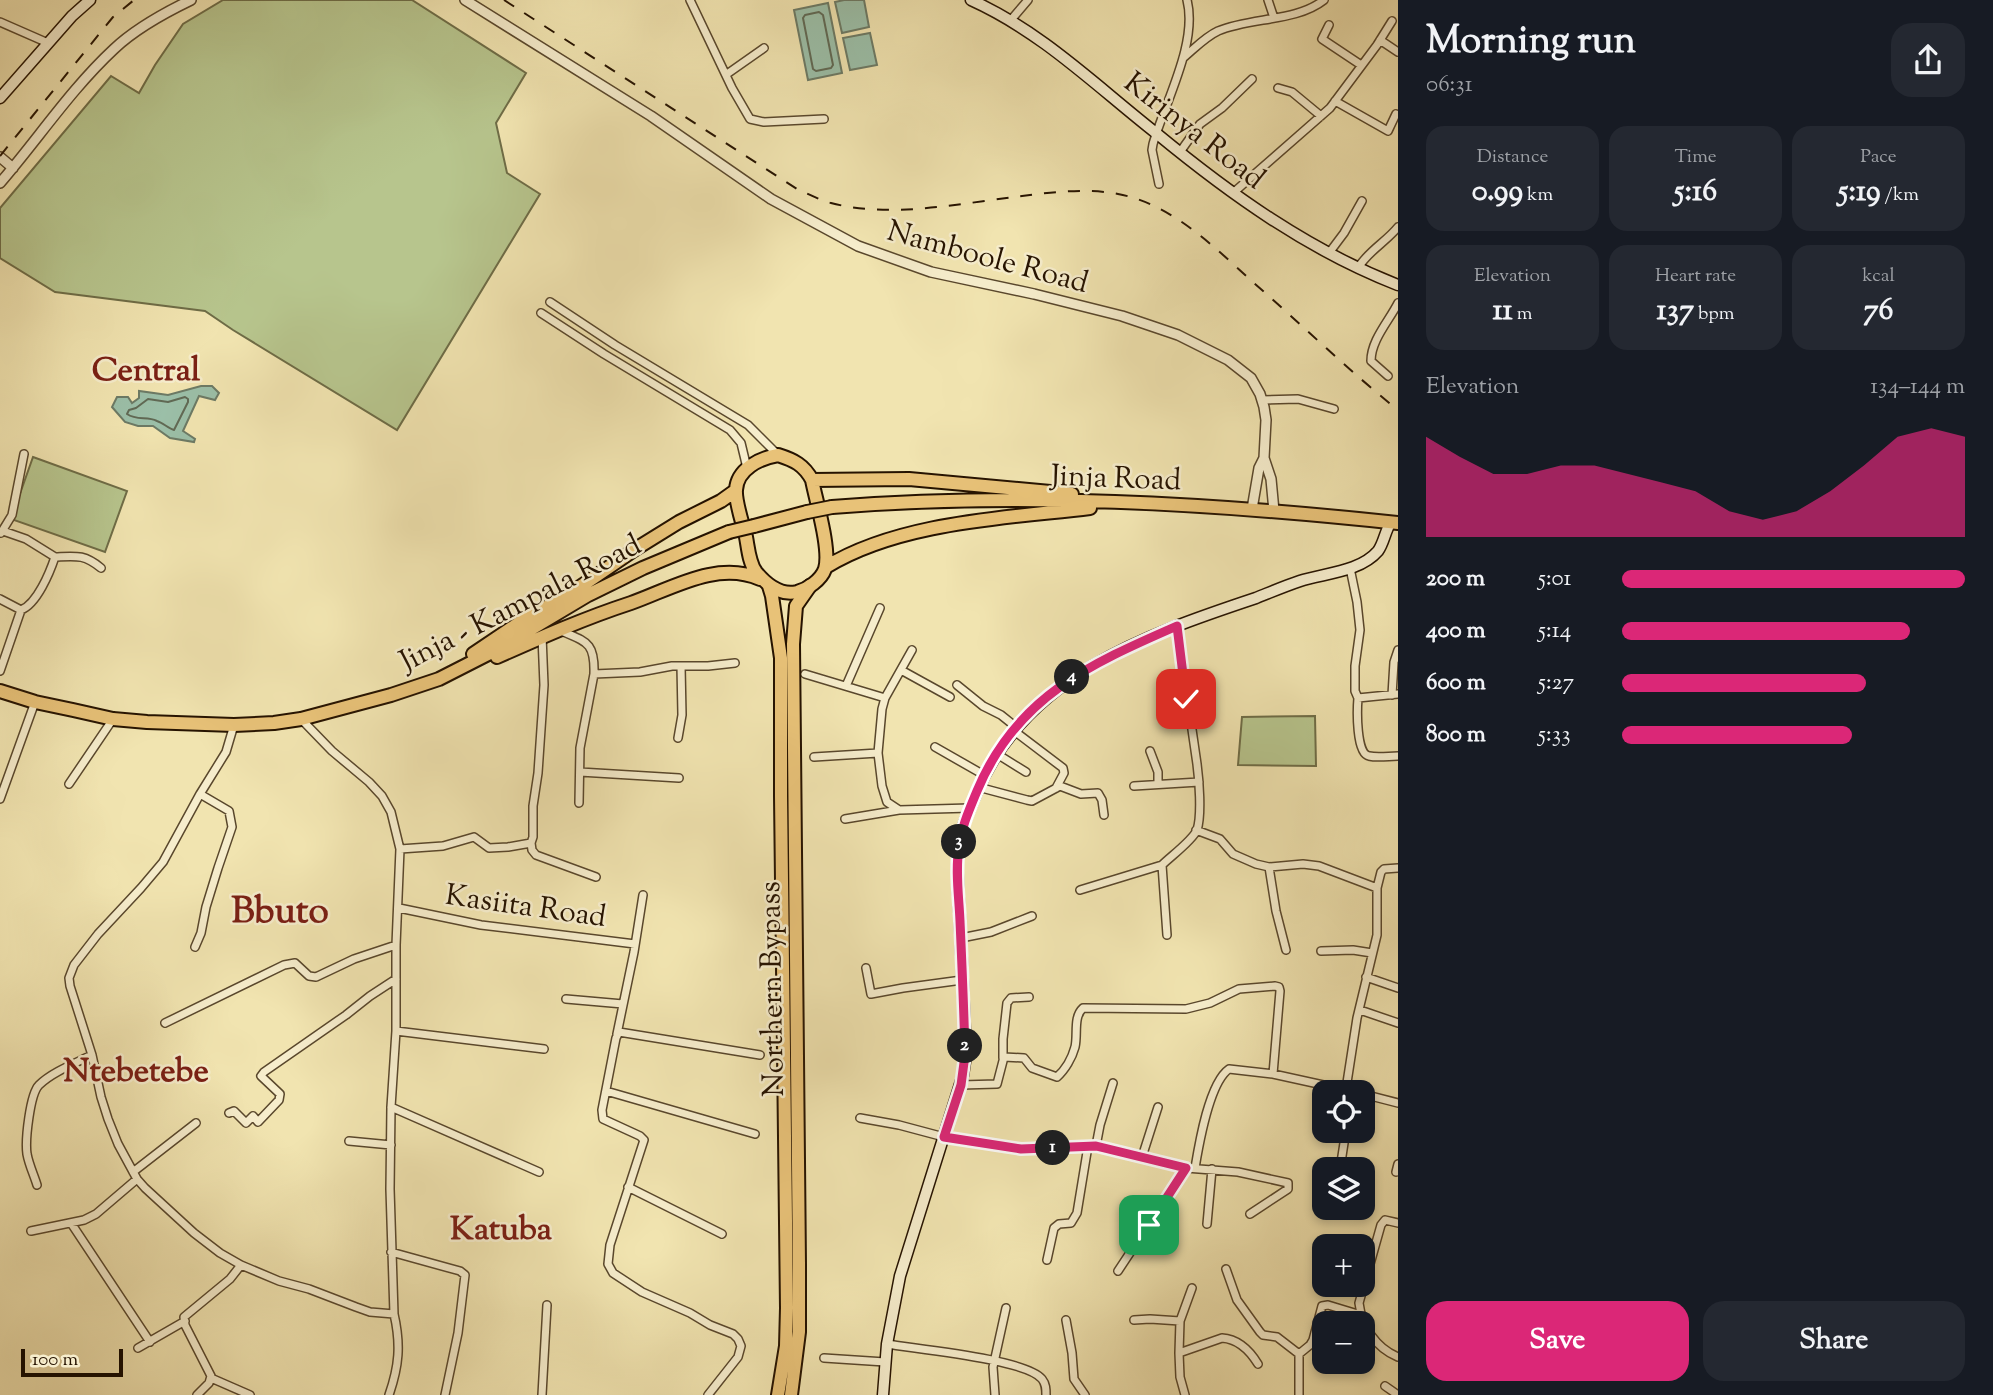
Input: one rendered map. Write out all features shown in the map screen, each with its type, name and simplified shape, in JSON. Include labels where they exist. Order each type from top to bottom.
[{"type":"highway","points":[[766,583],[753,568],[736,491],[747,468],[764,457],[778,455],[794,460],[812,480],[826,550],[826,567]]},
{"type":"highway","points":[[812,480],[932,480],[1138,502]]},
{"type":"highway","points":[[439,678],[637,548],[736,491]]},
{"type":"highway","name":"Jinja Road","points":[[754,526],[832,507],[961,500],[1138,502],[1394,522]]},
{"type":"highway","points":[[439,678],[474,668],[578,621],[697,579],[723,573],[740,573],[790,593],[798,592],[810,586],[826,567],[839,559],[899,537],[946,526],[1138,502]]},
{"type":"highway","name":"Jinja - Kampala Road","points":[[0,691],[35,702],[113,719],[185,725],[234,725],[301,719],[391,695],[439,678],[494,651],[588,595],[667,557],[729,532],[754,526]]},
{"type":"highway","name":"Northern Bypass","points":[[766,583],[772,596],[781,658],[782,697],[788,1308],[786,1346],[778,1395]]},
{"type":"highway","name":"Northern Bypass","points":[[791,1395],[799,1332],[800,1265],[793,644],[796,606],[810,586]]},
{"type":"main road","points":[[0,98],[90,0]]},
{"type":"main road","name":"Kirinya Road","points":[[971,0],[1010,21],[1070,61],[1156,134],[1233,194],[1279,225],[1358,268],[1398,285]]},
{"type":"main road","points":[[883,1395],[887,1344],[900,1276],[961,1085],[965,1055],[958,850],[978,787],[996,754],[1014,728],[1049,694],[1075,675],[1123,649],[1177,626],[1291,584],[1350,568],[1378,551],[1385,530],[1394,522]]},
{"type":"street","points":[[0,183],[61,106],[115,48],[143,27],[191,0]]},
{"type":"street","name":"Namboole Road","points":[[465,0],[651,116],[771,199],[848,241],[890,259],[931,272],[1085,306],[1178,335],[1212,351],[1240,369],[1257,388],[1266,420],[1264,458],[1259,468],[1252,509]]},
{"type":"street","points":[[690,0],[732,88],[750,119],[764,122],[824,119]]},
{"type":"street","points":[[1010,21],[1028,0]]},
{"type":"street","points":[[1159,184],[1152,149],[1190,28],[1186,0]]},
{"type":"street","points":[[1268,0],[1274,18]]},
{"type":"street","points":[[1182,58],[1218,31],[1242,23],[1274,18],[1308,8],[1324,0]]},
{"type":"street","points":[[1233,194],[1335,101],[1392,20]]},
{"type":"street","points":[[0,22],[48,43]]},
{"type":"street","points":[[1329,25],[1322,39],[1361,65]]},
{"type":"street","points":[[1380,40],[1398,52]]},
{"type":"street","points":[[726,74],[764,48]]},
{"type":"street","points":[[1180,152],[1200,124],[1222,108],[1252,79]]},
{"type":"street","points":[[1278,88],[1292,92],[1321,116]]},
{"type":"street","points":[[1335,101],[1388,131],[1396,114]]},
{"type":"street","points":[[0,157],[13,168]]},
{"type":"street","points":[[1329,253],[1362,201]]},
{"type":"street","points":[[1358,268],[1366,256],[1398,227]]},
{"type":"street","points":[[550,302],[605,339],[748,425],[778,455]]},
{"type":"street","points":[[1388,376],[1371,361],[1371,353],[1398,303]]},
{"type":"street","points":[[541,313],[730,430],[741,443],[747,468]]},
{"type":"street","points":[[1262,400],[1298,399],[1334,409]]},
{"type":"street","points":[[24,454],[12,515],[2,532],[26,539],[55,557],[88,558],[101,568]]},
{"type":"street","points":[[1264,458],[1269,471],[1275,511]]},
{"type":"street","points":[[0,599],[21,610],[27,608],[42,587],[55,557]]},
{"type":"street","points":[[1350,568],[1360,630],[1355,666],[1360,743],[1363,753],[1369,756],[1398,756]]},
{"type":"street","points":[[846,685],[880,608]]},
{"type":"street","points":[[0,671],[21,610]]},
{"type":"street","points":[[1080,890],[1162,865],[1196,830],[1199,782],[1177,626]]},
{"type":"street","points":[[559,629],[589,645],[592,650],[594,674],[580,748],[579,803]]},
{"type":"street","points":[[542,636],[544,685],[533,806],[532,850],[536,855],[596,877]]},
{"type":"street","points":[[899,810],[887,802],[878,753],[885,698],[912,650]]},
{"type":"street","points":[[1358,698],[1395,695],[1394,662],[1398,650]]},
{"type":"street","points":[[594,674],[735,663]]},
{"type":"street","points":[[678,738],[682,715],[681,666]]},
{"type":"street","points":[[901,670],[950,697]]},
{"type":"street","points":[[804,674],[885,698]]},
{"type":"street","points":[[957,685],[983,706],[1001,715],[1063,768],[1056,788]]},
{"type":"street","points":[[0,799],[35,702]]},
{"type":"street","points":[[69,784],[113,719]]},
{"type":"street","points":[[301,719],[382,796],[391,812],[400,849],[396,1031],[391,1107],[391,1252],[399,1363],[388,1395]]},
{"type":"street","points":[[234,725],[226,752],[163,862],[98,934],[71,972],[70,986],[92,1055],[108,1119],[118,1144],[145,1188],[194,1233],[241,1265],[356,1307],[394,1314]]},
{"type":"street","points":[[934,747],[984,775]]},
{"type":"street","points":[[1150,751],[1158,772],[1158,784]]},
{"type":"street","points":[[814,757],[878,753]]},
{"type":"street","points":[[996,754],[1026,772]]},
{"type":"street","points":[[580,772],[680,778]]},
{"type":"street","points":[[1134,786],[1199,782]]},
{"type":"street","points":[[978,787],[1032,801],[1060,786],[1081,794],[1098,793],[1104,815]]},
{"type":"street","points":[[195,947],[232,827],[229,811],[200,794]]},
{"type":"street","points":[[845,819],[899,810],[970,808]]},
{"type":"street","points":[[1196,830],[1223,840],[1237,857],[1269,867],[1303,864],[1319,866],[1377,888]]},
{"type":"street","points":[[400,849],[443,846],[474,837],[489,848],[508,848],[531,843]]},
{"type":"street","points":[[1162,865],[1167,934]]},
{"type":"street","points":[[1269,867],[1286,950]]},
{"type":"street","points":[[1353,1080],[1360,1010],[1377,935],[1377,888],[1384,869],[1398,868]]},
{"type":"street","points":[[635,944],[643,895]]},
{"type":"street","name":"Kasiita Road","points":[[399,908],[481,925],[635,944],[601,1114],[603,1119],[644,1140],[628,1187]]},
{"type":"street","points":[[961,938],[991,932],[1032,916]]},
{"type":"street","points":[[164,1023],[284,965],[295,963],[309,976],[316,977],[354,959],[396,944]]},
{"type":"street","points":[[1321,951],[1353,950],[1372,953]]},
{"type":"street","points":[[866,968],[871,995],[962,980]]},
{"type":"street","points":[[1366,977],[1398,988]]},
{"type":"street","points":[[229,1113],[233,1111],[246,1123],[253,1116],[258,1122],[279,1100],[280,1094],[261,1076],[264,1072],[396,979]]},
{"type":"street","points":[[1003,1058],[1024,1058],[1032,1068],[1057,1077],[1062,1073],[1075,1046],[1078,1013],[1083,1008],[1186,1009],[1210,1003],[1239,989],[1275,986],[1279,987],[1280,991],[1273,1074]]},
{"type":"street","points":[[961,1085],[997,1084],[1003,1058],[1007,1003],[1011,998],[1029,997]]},
{"type":"street","points":[[566,999],[623,1004]]},
{"type":"street","points":[[1360,1010],[1398,1023]]},
{"type":"street","points":[[396,1031],[544,1049]]},
{"type":"street","points":[[617,1034],[629,1033],[760,1055]]},
{"type":"street","points":[[37,1185],[27,1157],[28,1126],[35,1090],[44,1081],[92,1055]]},
{"type":"street","points":[[1118,1271],[1190,1168],[1215,1089],[1224,1072],[1229,1069],[1273,1074],[1312,1082]]},
{"type":"street","points":[[1047,1260],[1054,1228],[1059,1224],[1071,1223],[1077,1213],[1092,1146],[1113,1083]]},
{"type":"street","points":[[606,1091],[755,1134]]},
{"type":"street","points":[[1375,1097],[1398,1103]]},
{"type":"street","points":[[391,1107],[539,1172]]},
{"type":"street","points":[[1142,1157],[1158,1107]]},
{"type":"street","points":[[860,1118],[944,1137],[1021,1149],[1092,1146],[1190,1168],[1238,1172],[1288,1183],[1288,1189],[1250,1214]]},
{"type":"street","points":[[31,1231],[84,1220],[96,1213],[195,1123]]},
{"type":"street","points":[[349,1141],[391,1145]]},
{"type":"street","points":[[1207,1224],[1212,1169]]},
{"type":"street","points":[[708,1395],[734,1363],[741,1346],[733,1334],[647,1294],[610,1269],[608,1260],[628,1187],[722,1234]]},
{"type":"street","points":[[1360,1311],[1359,1303],[1381,1225],[1385,1220],[1398,1223]]},
{"type":"street","points":[[71,1223],[150,1342]]},
{"type":"street","points":[[391,1252],[460,1271],[464,1275],[458,1332],[445,1395]]},
{"type":"street","points":[[241,1265],[230,1279],[187,1313],[184,1321],[211,1378],[250,1395]]},
{"type":"street","points":[[1226,1269],[1237,1300],[1260,1332],[1277,1337],[1299,1354]]},
{"type":"street","points":[[1185,1395],[1180,1377],[1180,1321],[1192,1288]]},
{"type":"street","points":[[542,1395],[547,1305]]},
{"type":"street","points":[[1321,1311],[1322,1306],[1328,1305],[1348,1311]]},
{"type":"street","points":[[995,1395],[993,1375],[1006,1308]]},
{"type":"street","points":[[1066,1320],[1074,1379],[1085,1395]]},
{"type":"street","points":[[1134,1320],[1180,1321]]},
{"type":"street","points":[[138,1348],[184,1321]]},
{"type":"street","points":[[1179,1353],[1222,1338],[1246,1349],[1258,1364]]},
{"type":"street","points":[[1299,1395],[1299,1354],[1312,1340]]},
{"type":"street","points":[[1375,1342],[1398,1357]]},
{"type":"street","points":[[887,1344],[995,1360],[1024,1369],[1044,1381],[1046,1395]]},
{"type":"street","points":[[824,1358],[885,1362]]},
{"type":"street","points":[[197,1395],[211,1378]]},
{"type":"street","points":[[1385,1386],[1398,1395]]},
{"type":"shaded area","points":[[223,0],[412,0],[526,73],[496,123],[507,173],[540,194],[397,430],[205,311],[55,292],[0,258],[0,208],[111,76],[139,93],[183,24]]},
{"type":"shaded area","points":[[33,457],[127,491],[105,552],[11,519]]},
{"type":"shaded area","points":[[1315,716],[1316,766],[1238,765],[1242,717]]},
{"type":"water","points":[[864,0],[869,27],[842,33],[835,2]]},
{"type":"water","points":[[828,3],[842,73],[808,80],[794,10]]},
{"type":"water","points":[[870,33],[877,65],[850,70],[843,38]]},
{"type":"water","points":[[201,386],[212,386],[219,393],[215,400],[199,396],[183,431],[195,439],[194,442],[170,438],[153,426],[138,426],[125,422],[112,407],[117,397],[128,397],[132,403],[139,398],[139,391],[168,395]]},
{"type":"railway","points":[[0,156],[113,17],[134,0]]},
{"type":"railway","points":[[504,0],[797,189],[827,202],[854,208],[902,210],[1082,191],[1118,194],[1156,207],[1208,242],[1398,410]]},
{"type":"district","name":"Central","points":[[146,368]]},
{"type":"district","name":"Bbuto","points":[[280,909]]},
{"type":"district","name":"Ntebetebe","points":[[136,1069]]},
{"type":"district","name":"Katuba","points":[[501,1227]]},
{"type":"route","points":[[1149,1225],[1186,1168],[1096,1146],[1021,1149],[944,1137],[961,1085],[965,1055],[958,850],[978,787],[1006,738],[1049,694],[1075,675],[1123,649],[1177,626],[1186,699]]}]
